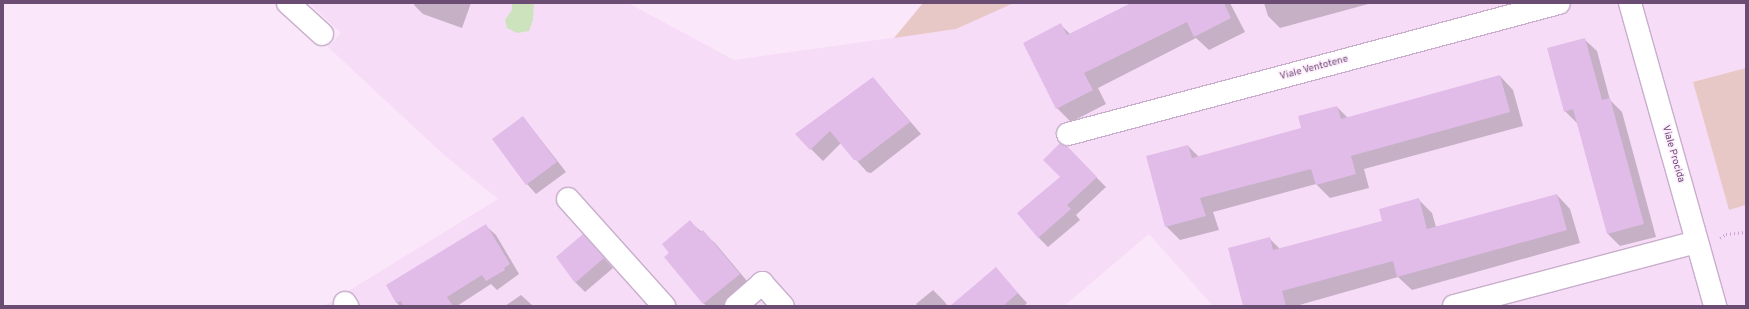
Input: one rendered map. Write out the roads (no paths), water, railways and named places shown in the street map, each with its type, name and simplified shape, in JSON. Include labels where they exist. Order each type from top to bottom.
[{"type":"street","points":[[288,3],[322,34]]},
{"type":"street","name":"Viale Ventotene","points":[[1068,134],[1559,3]]},
{"type":"street","name":"Viale Procida","points":[[1630,3],[1715,306]]},
{"type":"street","points":[[568,199],[664,306]]},
{"type":"street","points":[[1454,306],[1697,242]]},
{"type":"street","points":[[736,306],[762,284],[783,306]]}]
